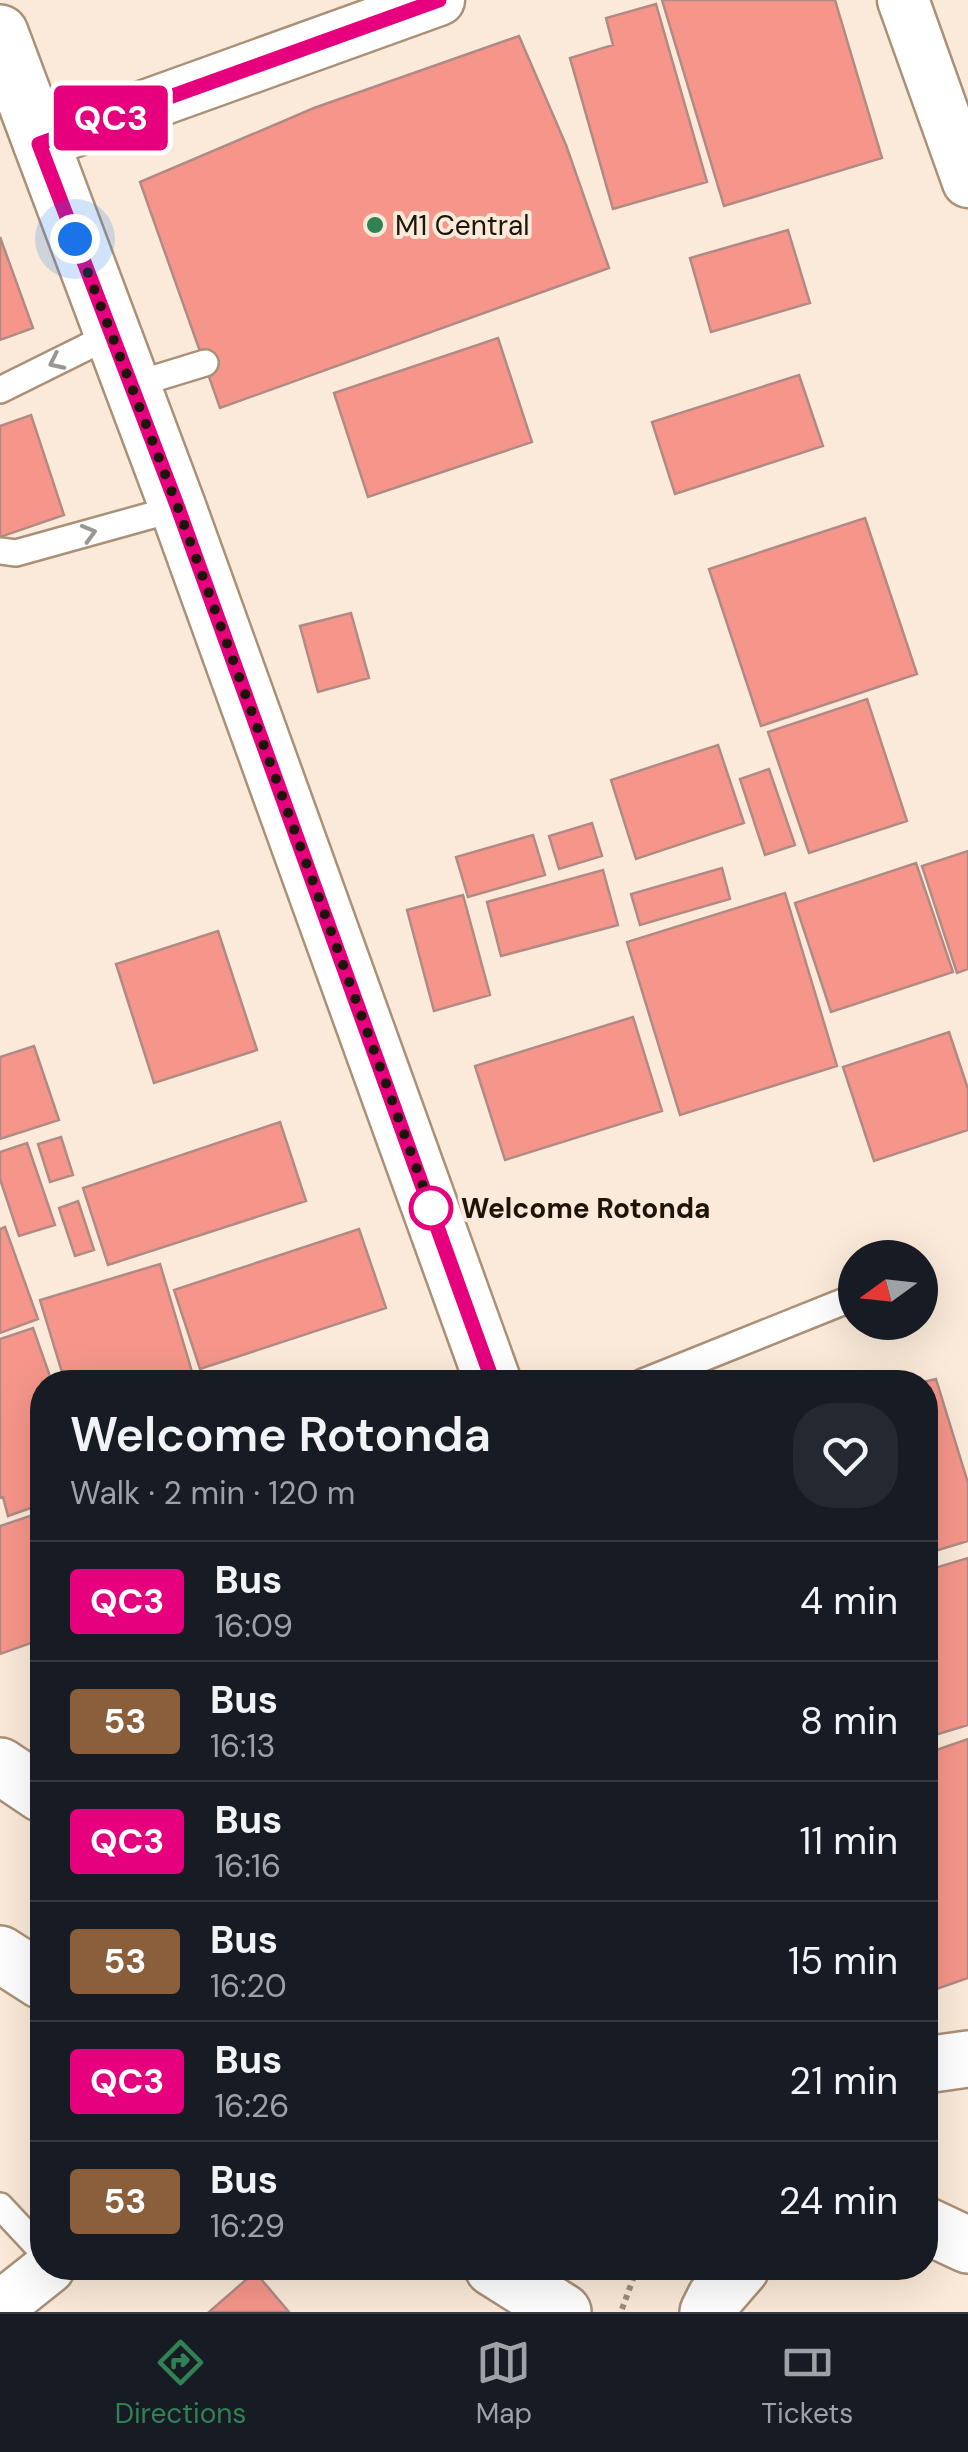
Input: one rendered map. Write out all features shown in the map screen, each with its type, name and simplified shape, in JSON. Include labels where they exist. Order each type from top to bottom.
[{"type":"main road","points":[[0,34],[178,508],[490,1370]]},
{"type":"main road","points":[[0,1766],[30,1786]]},
{"type":"main road","points":[[0,1954],[30,1973]]},
{"type":"main road","points":[[938,2063],[968,2060]]},
{"type":"main road","points":[[512,2280],[563,2312]]},
{"type":"main road","points":[[708,2312],[731,2280]]},
{"type":"street","points":[[39,144],[439,0]]},
{"type":"street","points":[[903,0],[968,182]]},
{"type":"street","points":[[0,2308],[34,2280]]},
{"type":"lane","points":[[0,390],[111,335]]},
{"type":"lane","points":[[130,386],[206,363]]},
{"type":"lane","points":[[0,551],[16,553],[178,508]]},
{"type":"lane","points":[[672,1370],[838,1304]]},
{"type":"lane","points":[[2,2213],[30,2240]]},
{"type":"path","points":[[620,2312],[632,2280]]},
{"type":"building","points":[[662,0],[835,0],[882,158],[724,206]]},
{"type":"building","points":[[656,4],[707,182],[613,209],[570,58],[613,45],[606,18]]},
{"type":"building","name":"M1 Central","points":[[519,36],[566,145],[609,268],[220,408],[140,182],[314,108]]},
{"type":"building","points":[[788,230],[810,303],[711,332],[690,258]]},
{"type":"building","points":[[0,237],[33,328],[0,340]]},
{"type":"building","points":[[498,338],[532,442],[368,497],[334,393]]},
{"type":"building","points":[[799,375],[823,446],[675,494],[652,422]]},
{"type":"building","points":[[31,415],[64,515],[0,537],[0,426]]},
{"type":"building","points":[[865,518],[917,674],[761,726],[709,569]]},
{"type":"building","points":[[351,613],[369,678],[318,692],[300,626]]},
{"type":"building","points":[[867,699],[907,821],[809,853],[768,732]]},
{"type":"building","points":[[718,745],[744,823],[636,859],[611,780]]},
{"type":"building","points":[[769,769],[795,845],[765,855],[740,779]]},
{"type":"building","points":[[592,823],[602,856],[559,869],[549,836]]},
{"type":"building","points":[[533,835],[545,875],[468,897],[456,857]]},
{"type":"building","points":[[968,851],[968,969],[957,973],[922,866]]},
{"type":"building","points":[[916,863],[953,972],[831,1012],[795,903]]},
{"type":"building","points":[[722,868],[730,899],[640,925],[631,894]]},
{"type":"building","points":[[603,870],[618,925],[501,956],[487,902]]},
{"type":"building","points":[[785,893],[837,1066],[680,1115],[627,942]]},
{"type":"building","points":[[463,895],[490,995],[434,1011],[407,910]]},
{"type":"building","points":[[218,931],[257,1050],[154,1083],[116,964]]},
{"type":"building","points":[[633,1017],[662,1111],[505,1160],[475,1066]]},
{"type":"building","points":[[949,1032],[968,1089],[968,1130],[874,1161],[843,1067]]},
{"type":"building","points":[[34,1046],[59,1120],[0,1139],[0,1057]]},
{"type":"building","points":[[280,1122],[306,1201],[108,1265],[83,1188]]},
{"type":"building","points":[[61,1137],[73,1175],[50,1182],[38,1144]]},
{"type":"building","points":[[27,1143],[55,1225],[19,1236],[0,1179],[0,1152]]},
{"type":"building","points":[[78,1201],[94,1250],[75,1256],[59,1208]]},
{"type":"building","points":[[5,1227],[38,1319],[0,1333],[0,1229]]},
{"type":"building","points":[[359,1229],[386,1308],[200,1369],[174,1290]]},
{"type":"building","points":[[160,1264],[191,1370],[61,1370],[40,1300]]},
{"type":"building","points":[[33,1328],[48,1370],[30,1370],[30,1508],[8,1516],[3,1497],[0,1498],[0,1339]]},
{"type":"building","points":[[938,1386],[968,1483],[968,1541],[938,1550]]},
{"type":"building","points":[[30,1516],[30,1643],[0,1654],[0,1526]]},
{"type":"building","points":[[968,1558],[968,1725],[938,1734],[938,1567]]},
{"type":"building","points":[[968,1739],[968,1978],[938,1988],[938,1749]]},
{"type":"building","points":[[246,2280],[262,2280],[289,2312],[209,2312]]},
{"type":"bus line","name":"QC3","points":[[439,0],[39,144],[178,508],[489,1370]]},
{"type":"place","name":"M1 Central","points":[[375,225]]},
{"type":"place","name":"Welcome Rotonda","points":[[431,1208]]},
{"type":"route","points":[[75,239],[178,508],[432,1211],[431,1208]]}]
